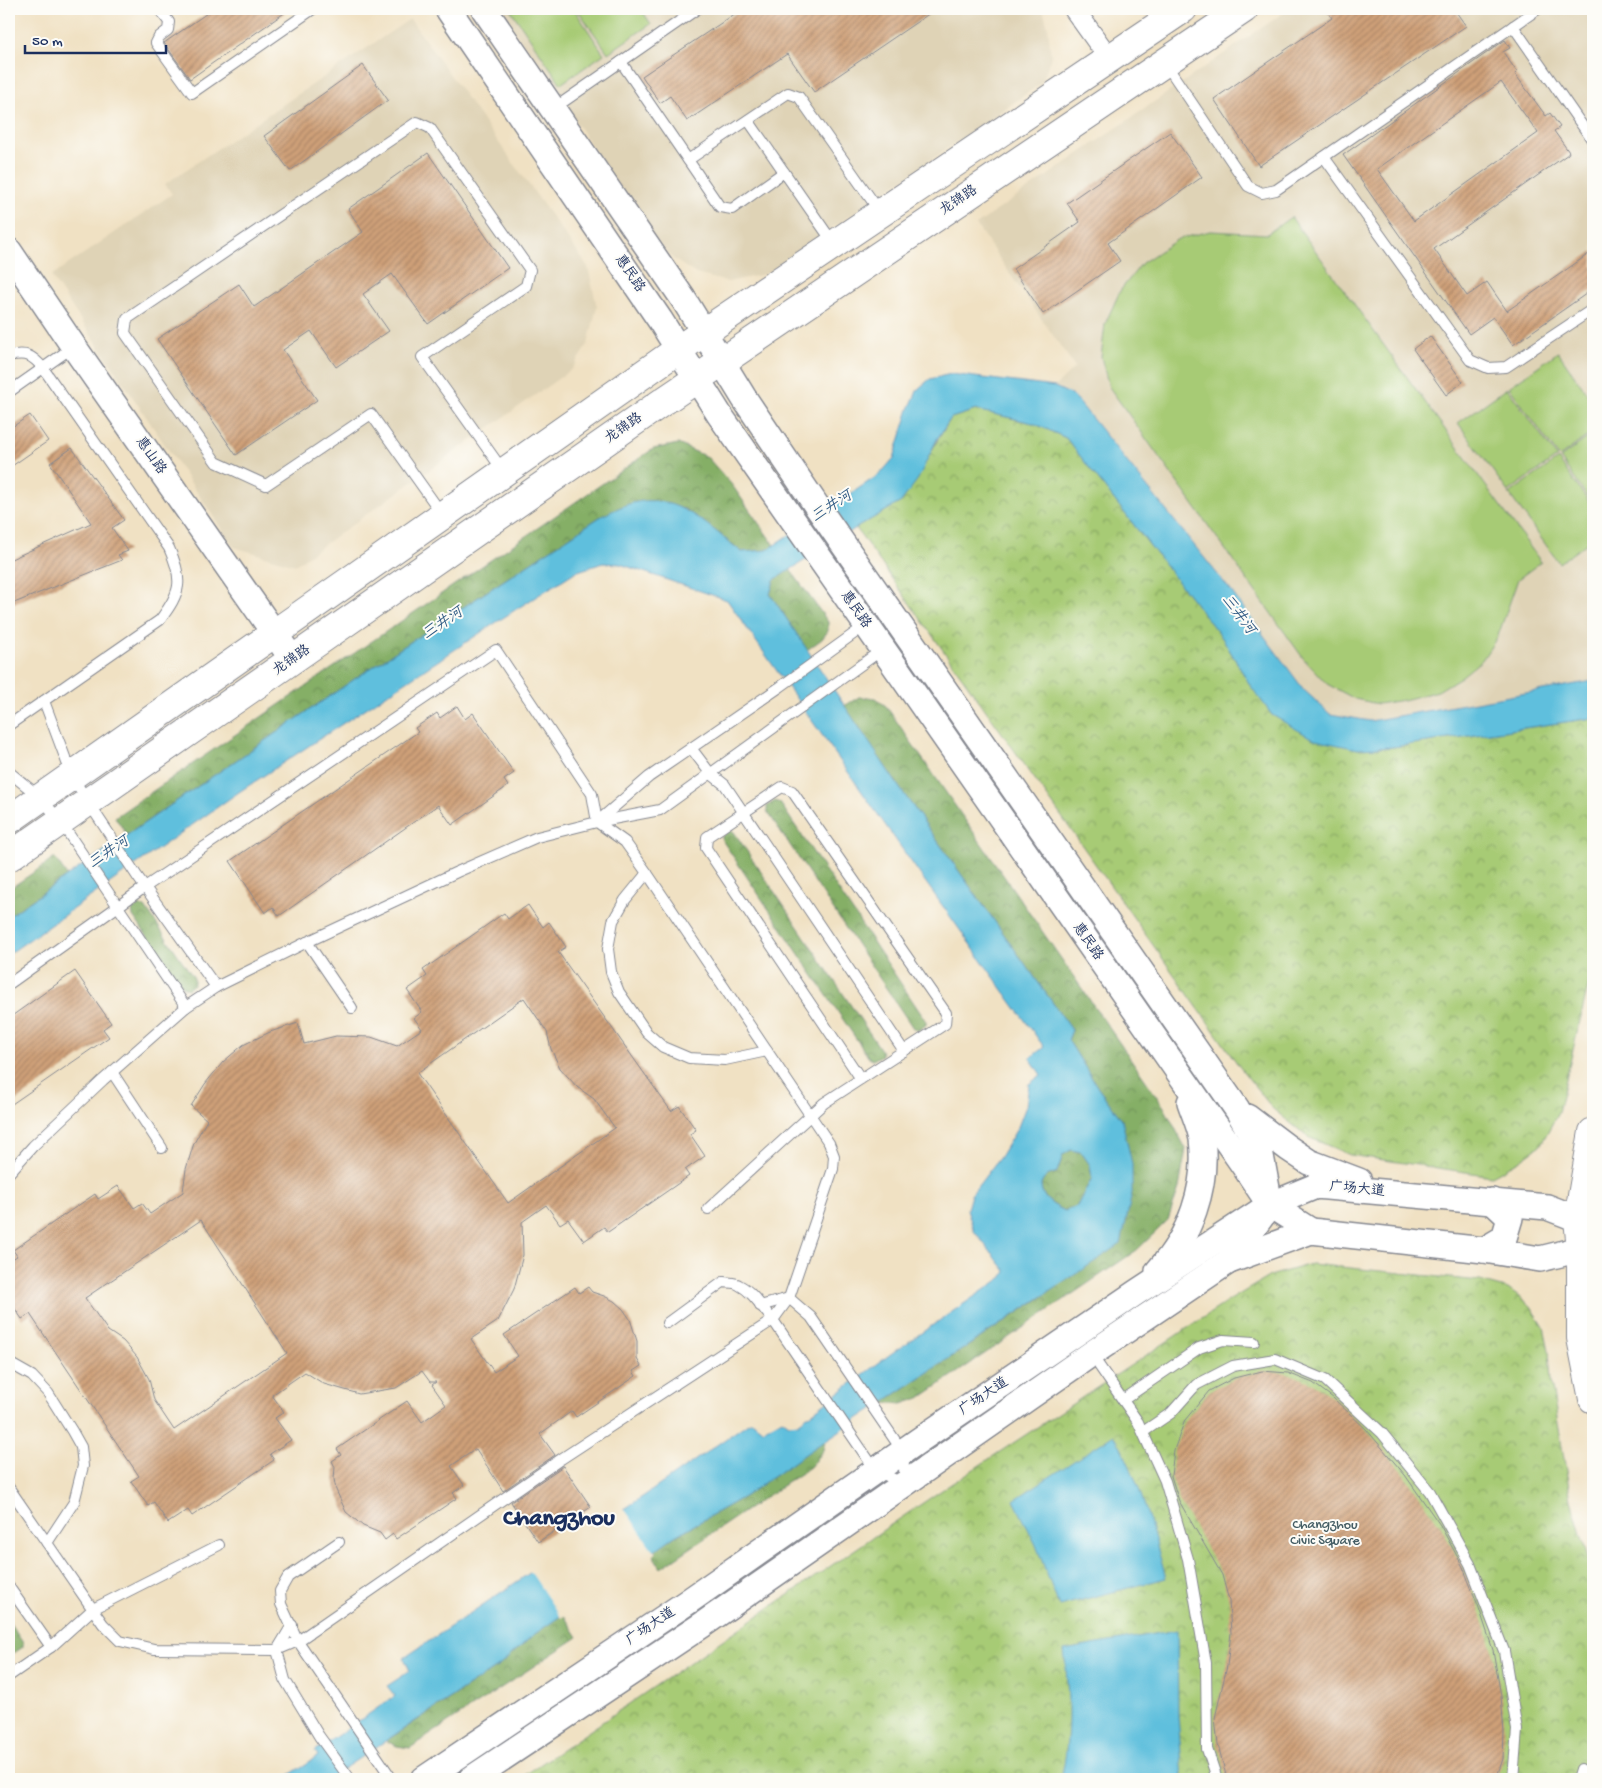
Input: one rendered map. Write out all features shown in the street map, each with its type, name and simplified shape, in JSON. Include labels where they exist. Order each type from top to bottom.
[{"type":"main road","points":[[9,820],[679,350],[1183,9]]},
{"type":"main road","name":"龙锦路","points":[[9,857],[696,378],[1244,9]]},
{"type":"main road","points":[[1593,1132],[1582,1338],[1593,1399]]},
{"type":"street","name":"惠民路","points":[[448,9],[679,350],[719,414],[1182,1076],[1270,1206],[1311,1231]]},
{"type":"street","name":"惠民路","points":[[484,9],[678,292],[818,508],[1237,1110],[1260,1150],[1270,1206]]},
{"type":"street","points":[[1074,9],[1109,58]]},
{"type":"street","name":"惠山路","points":[[9,251],[293,660]]},
{"type":"street","points":[[1137,1292],[1167,1261],[1190,1224],[1202,1179],[1202,1138],[1182,1076]]},
{"type":"street","points":[[1237,1110],[1309,1162],[1335,1174],[1392,1193]]},
{"type":"street","name":"广场大道","points":[[424,1779],[686,1603],[1137,1292],[1270,1206],[1316,1186],[1547,1206],[1586,1236],[1540,1259],[1484,1250],[1311,1231],[1229,1261],[1091,1354],[702,1626],[471,1779]]},
{"type":"street","points":[[1484,1250],[1504,1238],[1510,1218],[1492,1201]]},
{"type":"street","points":[[1229,1261],[1270,1206]]},
{"type":"lane","points":[[159,9],[169,22],[168,30],[159,37],[156,44],[192,93],[313,9]]},
{"type":"lane","points":[[553,109],[697,9]]},
{"type":"lane","points":[[1164,62],[1248,186],[1262,193],[1276,190],[1538,9]]},
{"type":"lane","points":[[1513,26],[1593,142]]},
{"type":"lane","points":[[621,62],[720,207],[732,209],[784,172]]},
{"type":"lane","points":[[688,160],[788,93],[799,96],[881,213]]},
{"type":"lane","points":[[748,120],[834,244]]},
{"type":"lane","points":[[443,516],[371,414],[266,485],[216,462],[125,334],[127,319],[417,122],[430,128],[530,270],[526,286],[422,358],[505,472]]},
{"type":"lane","points":[[1324,157],[1470,360],[1488,368],[1506,367],[1593,309]]},
{"type":"lane","points":[[9,392],[74,347]]},
{"type":"lane","points":[[9,356],[21,353],[35,358],[43,368],[169,548],[178,568],[179,586],[171,605],[160,620],[9,725]]},
{"type":"lane","points":[[597,822],[649,777],[866,625]]},
{"type":"lane","points":[[9,1173],[33,1146],[112,1072],[186,1007],[216,987],[457,872],[538,837],[597,822],[660,810],[883,649]]},
{"type":"lane","points":[[9,984],[145,887],[496,650],[592,794],[597,822],[625,842],[647,873],[829,1143],[834,1156],[833,1170],[789,1298],[773,1320],[561,1459],[298,1641],[276,1650],[154,1649],[120,1641],[102,1624],[9,1488]]},
{"type":"lane","points":[[44,701],[72,776],[137,876],[216,987]]},
{"type":"lane","points":[[691,748],[710,773],[725,785],[904,1051]]},
{"type":"lane","points":[[9,772],[40,798],[60,821],[186,1007]]},
{"type":"lane","points":[[708,1209],[824,1102],[861,1079],[945,1024],[946,1013],[792,791],[782,787],[708,837],[706,848],[861,1079]]},
{"type":"lane","points":[[647,873],[625,900],[613,921],[608,949],[611,972],[616,985],[637,1019],[647,1033],[663,1047],[689,1058],[725,1060],[767,1051]]},
{"type":"lane","points":[[307,942],[352,1008]]},
{"type":"lane","points":[[112,1072],[162,1148]]},
{"type":"lane","points":[[667,1322],[723,1282],[738,1283],[749,1292],[773,1320],[876,1471],[905,1484],[903,1452],[811,1317],[789,1298]]},
{"type":"lane","points":[[760,1306],[789,1298]]},
{"type":"lane","points":[[1123,1400],[1199,1348],[1223,1340],[1254,1342]]},
{"type":"lane","points":[[1091,1354],[1138,1422],[1165,1481],[1188,1559],[1206,1663],[1206,1749],[1217,1779]]},
{"type":"lane","points":[[1142,1432],[1171,1413],[1196,1385],[1233,1366],[1275,1359],[1325,1380],[1375,1426],[1430,1492],[1470,1564],[1504,1651],[1518,1730],[1513,1779]]},
{"type":"lane","points":[[9,1363],[32,1376],[48,1394],[80,1447],[83,1466],[74,1502],[47,1543]]},
{"type":"lane","points":[[339,1542],[288,1578],[280,1591],[281,1604],[298,1641],[392,1779]]},
{"type":"lane","points":[[9,1676],[51,1647],[93,1610],[219,1545]]},
{"type":"lane","points":[[9,1587],[51,1647]]},
{"type":"lane","points":[[292,1625],[276,1650],[284,1680],[319,1736],[349,1778]]},
{"type":"shaded area","points":[[500,9],[1043,9],[1048,28],[1051,56],[1042,83],[765,274],[728,282],[696,274],[672,258],[650,233]]},
{"type":"shaded area","points":[[1289,9],[1593,9],[1593,681],[1370,721],[1330,714],[1304,690],[1231,591],[1074,396],[1055,387],[1075,367],[976,225]]},
{"type":"shaded area","points":[[410,19],[588,267],[597,307],[588,344],[572,369],[295,565],[234,547],[51,276],[172,194],[165,184]]},
{"type":"green space","points":[[510,9],[574,9],[604,54],[561,84]]},
{"type":"green space","points":[[577,9],[641,9],[651,24],[608,53]]},
{"type":"green space","points":[[1291,217],[1541,562],[1518,579],[1498,636],[1482,660],[1461,677],[1438,691],[1404,700],[1378,704],[1355,699],[1327,684],[1303,658],[1109,387],[1101,357],[1105,324],[1120,291],[1142,263],[1178,239],[1210,231],[1267,234]]},
{"type":"green space","points":[[1558,352],[1593,402],[1593,432],[1559,457],[1509,387]]},
{"type":"green space","points":[[1507,388],[1557,457],[1508,492],[1458,423]]},
{"type":"green space","points":[[976,410],[1033,423],[1066,438],[1223,639],[1250,685],[1272,715],[1358,749],[1393,747],[1593,718],[1593,966],[1558,1113],[1540,1146],[1519,1161],[1492,1176],[1350,1155],[1308,1137],[1273,1109],[1242,1070],[856,528],[901,502],[951,418]]},
{"type":"green space","points":[[1593,434],[1593,505],[1560,458]]},
{"type":"green space","points":[[678,444],[707,457],[732,485],[774,545],[767,550],[742,552],[685,509],[633,503],[600,517],[362,674],[127,835],[115,817],[653,449]]},
{"type":"green space","points":[[1558,459],[1593,508],[1593,539],[1559,563],[1509,494]]},
{"type":"green space","points":[[790,569],[828,622],[828,631],[822,639],[807,650],[770,594],[774,580]]},
{"type":"green space","points":[[859,697],[875,698],[886,706],[1164,1107],[1186,1149],[1179,1188],[1168,1220],[1137,1250],[920,1398],[902,1404],[883,1402],[1039,1299],[1122,1120],[1098,1088],[1068,1040],[1072,1030],[899,787],[844,706]]},
{"type":"green space","points":[[775,801],[780,803],[926,1021],[926,1025],[918,1031],[913,1028],[767,811],[767,806]]},
{"type":"green space","points":[[730,830],[734,832],[881,1050],[882,1055],[873,1060],[869,1058],[722,840],[722,836]]},
{"type":"green space","points":[[55,858],[67,876],[9,916],[9,889]]},
{"type":"green space","points":[[139,906],[145,907],[194,978],[194,984],[188,989],[182,986],[133,916],[132,910]]},
{"type":"green space","points":[[1071,1150],[1081,1152],[1090,1165],[1092,1178],[1077,1206],[1065,1211],[1045,1197],[1041,1189],[1041,1183],[1047,1176],[1057,1172],[1063,1155]]},
{"type":"green space","name":"Changzhou Civic Square","points":[[1311,1264],[1480,1281],[1508,1289],[1531,1306],[1544,1327],[1549,1350],[1551,1382],[1571,1500],[1593,1575],[1593,1779],[519,1779],[939,1492],[1230,1300],[1270,1276]]},
{"type":"green space","points":[[825,1440],[823,1450],[810,1467],[661,1568],[653,1555],[656,1553],[656,1549],[745,1496]]},
{"type":"green space","points":[[564,1616],[578,1637],[410,1748],[397,1746],[386,1741],[500,1665],[532,1636],[559,1617]]},
{"type":"green space","points":[[9,1622],[23,1643],[23,1647],[14,1653],[9,1648]]},
{"type":"water","name":"三井河","points":[[951,374],[1055,387],[1074,396],[1231,591],[1304,690],[1330,714],[1370,721],[1593,681],[1593,718],[1393,747],[1358,749],[1315,740],[1272,715],[1250,685],[1223,639],[1066,438],[1033,423],[976,410],[951,418],[937,439],[918,479],[901,502],[774,580],[770,594],[899,787],[1072,1030],[1068,1040],[1098,1088],[1122,1120],[1132,1164],[1132,1193],[1121,1244],[745,1496],[675,1536],[532,1636],[500,1665],[328,1779],[283,1779],[318,1756],[315,1751],[395,1696],[387,1686],[410,1671],[404,1658],[748,1423],[752,1421],[763,1430],[782,1419],[789,1424],[798,1423],[892,1353],[1003,1277],[1006,1271],[974,1231],[967,1209],[971,1195],[1000,1157],[1018,1127],[1026,1106],[1029,1084],[1041,1075],[1030,1058],[1044,1047],[727,600],[620,564],[603,563],[575,572],[515,610],[239,792],[9,954],[9,916],[362,674],[600,517],[612,511],[632,503],[663,502],[692,514],[742,552],[767,550],[880,474],[894,458],[909,409],[918,389],[930,379]],"holes":[[[1071,1150],[1081,1152],[1090,1165],[1092,1178],[1077,1206],[1065,1211],[1055,1206],[1045,1197],[1041,1189],[1041,1183],[1047,1176],[1057,1172],[1063,1155]]]},
{"type":"water","points":[[1114,1435],[1138,1487],[1166,1578],[1059,1606],[1036,1545],[1014,1500]]},
{"type":"water","points":[[1177,1630],[1178,1716],[1183,1779],[1061,1779],[1068,1731],[1064,1650]]},
{"type":"pier","points":[[623,1507],[655,1553],[561,1618],[530,1571]]},
{"type":"building","points":[[213,9],[290,9],[190,79],[164,43]]},
{"type":"building","points":[[742,9],[936,9],[814,92],[787,54],[687,121],[670,96],[660,103],[642,76]]},
{"type":"building","points":[[1326,9],[1454,9],[1466,26],[1259,166],[1214,99],[1332,18]]},
{"type":"building","points":[[1505,40],[1510,48],[1503,52],[1517,72],[1515,74],[1546,116],[1550,113],[1560,127],[1554,131],[1569,152],[1434,249],[1467,296],[1487,282],[1507,311],[1593,251],[1593,289],[1513,345],[1493,317],[1469,334],[1343,155]],"holes":[[[1501,82],[1538,133],[1414,221],[1377,169]]]},
{"type":"building","points":[[363,65],[388,100],[290,171],[264,136]]},
{"type":"building","points":[[1170,132],[1202,177],[1108,243],[1120,261],[1043,314],[1013,269],[1080,222],[1067,203]]},
{"type":"building","points":[[428,153],[508,268],[428,324],[392,274],[363,294],[389,331],[336,367],[311,331],[283,350],[317,400],[236,455],[157,339],[239,284],[254,307],[363,232],[348,209]]},
{"type":"building","points":[[1430,336],[1463,382],[1446,395],[1413,349]]},
{"type":"building","points":[[30,415],[48,441],[9,468],[9,429]]},
{"type":"building","points":[[72,448],[124,520],[112,528],[128,551],[118,555],[122,560],[9,605],[9,560],[91,523],[50,463]]},
{"type":"building","points":[[457,706],[465,719],[473,713],[514,773],[504,780],[508,786],[452,825],[438,805],[279,916],[273,907],[265,913],[230,861],[418,732],[415,728],[437,713],[440,718]]},
{"type":"building","points":[[528,905],[543,927],[549,922],[566,947],[558,952],[671,1111],[679,1106],[696,1130],[690,1134],[705,1156],[685,1170],[689,1176],[608,1232],[604,1227],[584,1241],[568,1219],[560,1224],[546,1205],[522,1222],[523,1255],[514,1289],[498,1321],[471,1339],[494,1372],[518,1356],[504,1335],[575,1287],[579,1293],[588,1287],[592,1292],[614,1301],[630,1319],[637,1341],[637,1359],[641,1366],[633,1371],[636,1376],[576,1417],[572,1411],[540,1434],[555,1455],[503,1491],[476,1449],[451,1466],[464,1485],[453,1493],[457,1498],[396,1539],[393,1534],[385,1540],[380,1533],[363,1526],[346,1512],[336,1490],[334,1479],[335,1467],[332,1461],[341,1455],[337,1449],[407,1401],[422,1422],[446,1405],[432,1385],[436,1382],[430,1382],[422,1371],[396,1388],[359,1394],[324,1384],[305,1372],[272,1395],[284,1412],[275,1418],[291,1440],[270,1454],[274,1460],[192,1516],[188,1510],[168,1523],[154,1502],[148,1506],[131,1481],[139,1476],[30,1314],[22,1319],[9,1300],[9,1261],[17,1256],[13,1250],[95,1194],[98,1199],[118,1186],[134,1208],[142,1203],[150,1214],[183,1192],[186,1169],[194,1143],[207,1120],[191,1106],[205,1084],[223,1062],[243,1045],[270,1032],[298,1023],[304,1044],[336,1036],[371,1037],[397,1046],[422,1029],[414,1018],[422,1012],[407,990],[427,976],[423,970],[504,913],[508,919]],"holes":[[[524,998],[547,1032],[551,1049],[560,1068],[577,1087],[594,1099],[615,1128],[508,1203],[417,1073]],[[201,1220],[287,1353],[174,1430],[154,1400],[149,1379],[137,1357],[123,1341],[108,1331],[85,1298]]]},
{"type":"building","points":[[75,971],[111,1023],[103,1029],[109,1037],[9,1106],[9,1018]]},
{"type":"building","points":[[1262,1371],[1288,1373],[1313,1383],[1333,1398],[1366,1429],[1405,1475],[1440,1525],[1463,1567],[1493,1650],[1501,1696],[1504,1732],[1503,1759],[1496,1779],[1227,1779],[1218,1745],[1215,1718],[1227,1666],[1231,1633],[1229,1601],[1222,1575],[1179,1501],[1171,1476],[1174,1450],[1185,1420],[1209,1391],[1234,1378]]},
{"type":"building","points":[[563,1466],[591,1507],[538,1542],[511,1502]]},
{"type":"district","name":"Changzhou","points":[[559,1519]]}]
